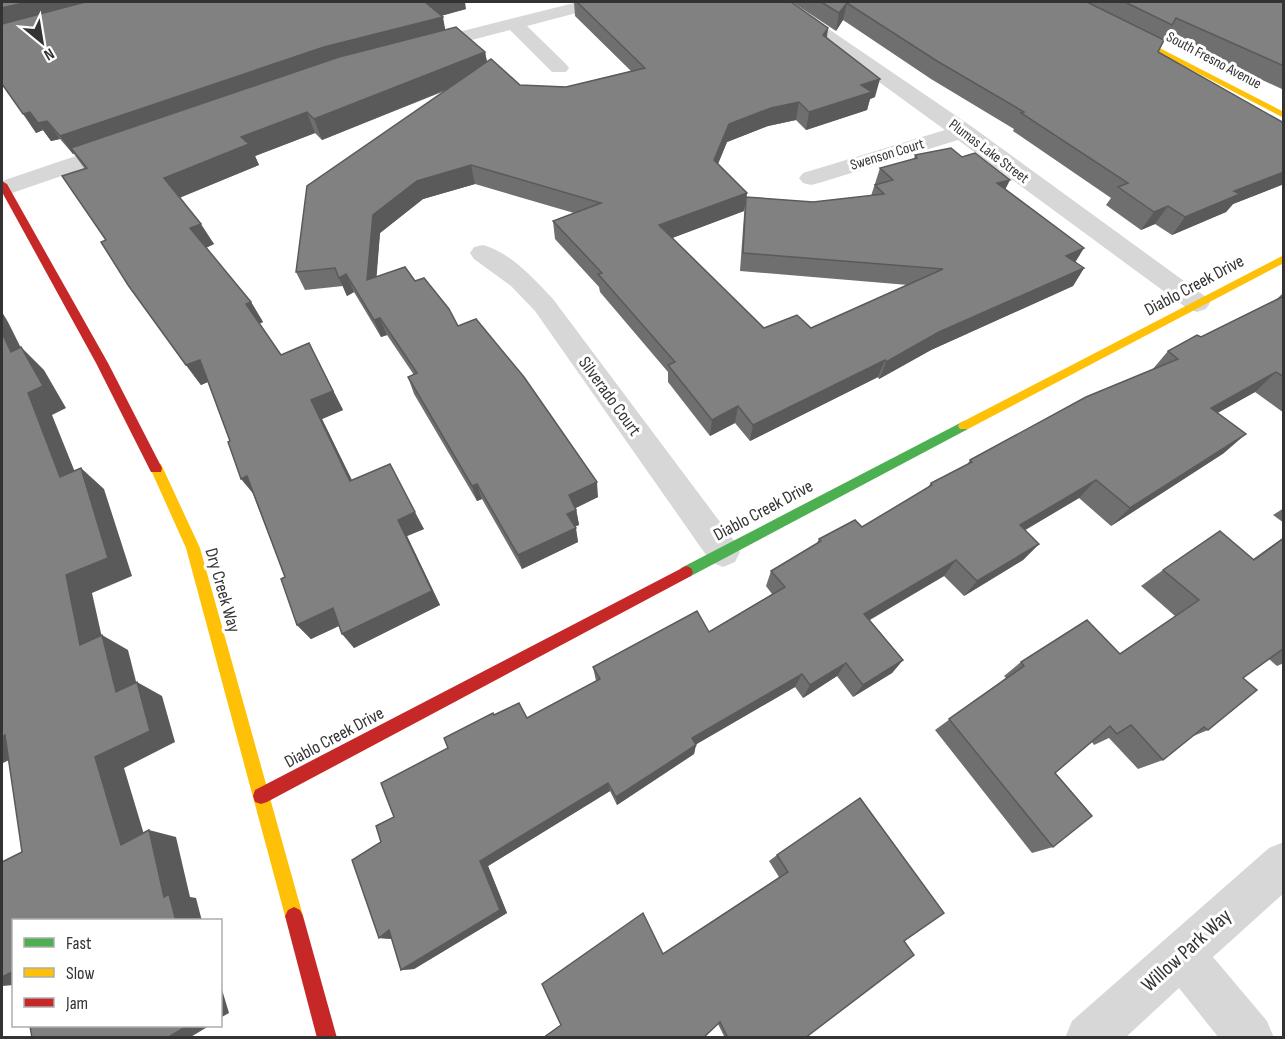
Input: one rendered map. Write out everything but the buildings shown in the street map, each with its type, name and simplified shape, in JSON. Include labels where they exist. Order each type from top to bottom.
[{"type":"street","points":[[405,52],[597,2]]},
{"type":"street","name":"Plumas Lake Street","points":[[778,2],[963,131],[1103,237],[1197,303]]},
{"type":"street","name":"South Fresno Avenue","points":[[1065,2],[1284,116]]},
{"type":"street","points":[[513,24],[559,68]]},
{"type":"street","name":"Swenson Court","points":[[811,178],[963,131]]},
{"type":"street","points":[[3,186],[138,141]]},
{"type":"street","name":"Dry Creek Way","points":[[3,186],[163,479],[193,548],[327,1038]]},
{"type":"street","name":"Silverado Court","points":[[483,254],[520,280],[544,305],[723,552]]},
{"type":"street","name":"Diablo Creek Drive","points":[[261,796],[1284,258]]},
{"type":"street","name":"Willow Park Way","points":[[1089,1038],[1284,863]]},
{"type":"street","points":[[1181,955],[1250,1038]]},
{"type":"traffic: fast","points":[[686,572],[964,426]]},
{"type":"traffic: slow","points":[[1065,2],[1284,116]]},
{"type":"traffic: slow","points":[[964,426],[1284,258]]},
{"type":"traffic: slow","points":[[156,468],[193,548],[294,916]]},
{"type":"traffic: jam","points":[[2,184],[102,363],[156,468]]},
{"type":"traffic: jam","points":[[261,796],[686,572]]},
{"type":"traffic: jam","points":[[294,916],[327,1038]]}]
